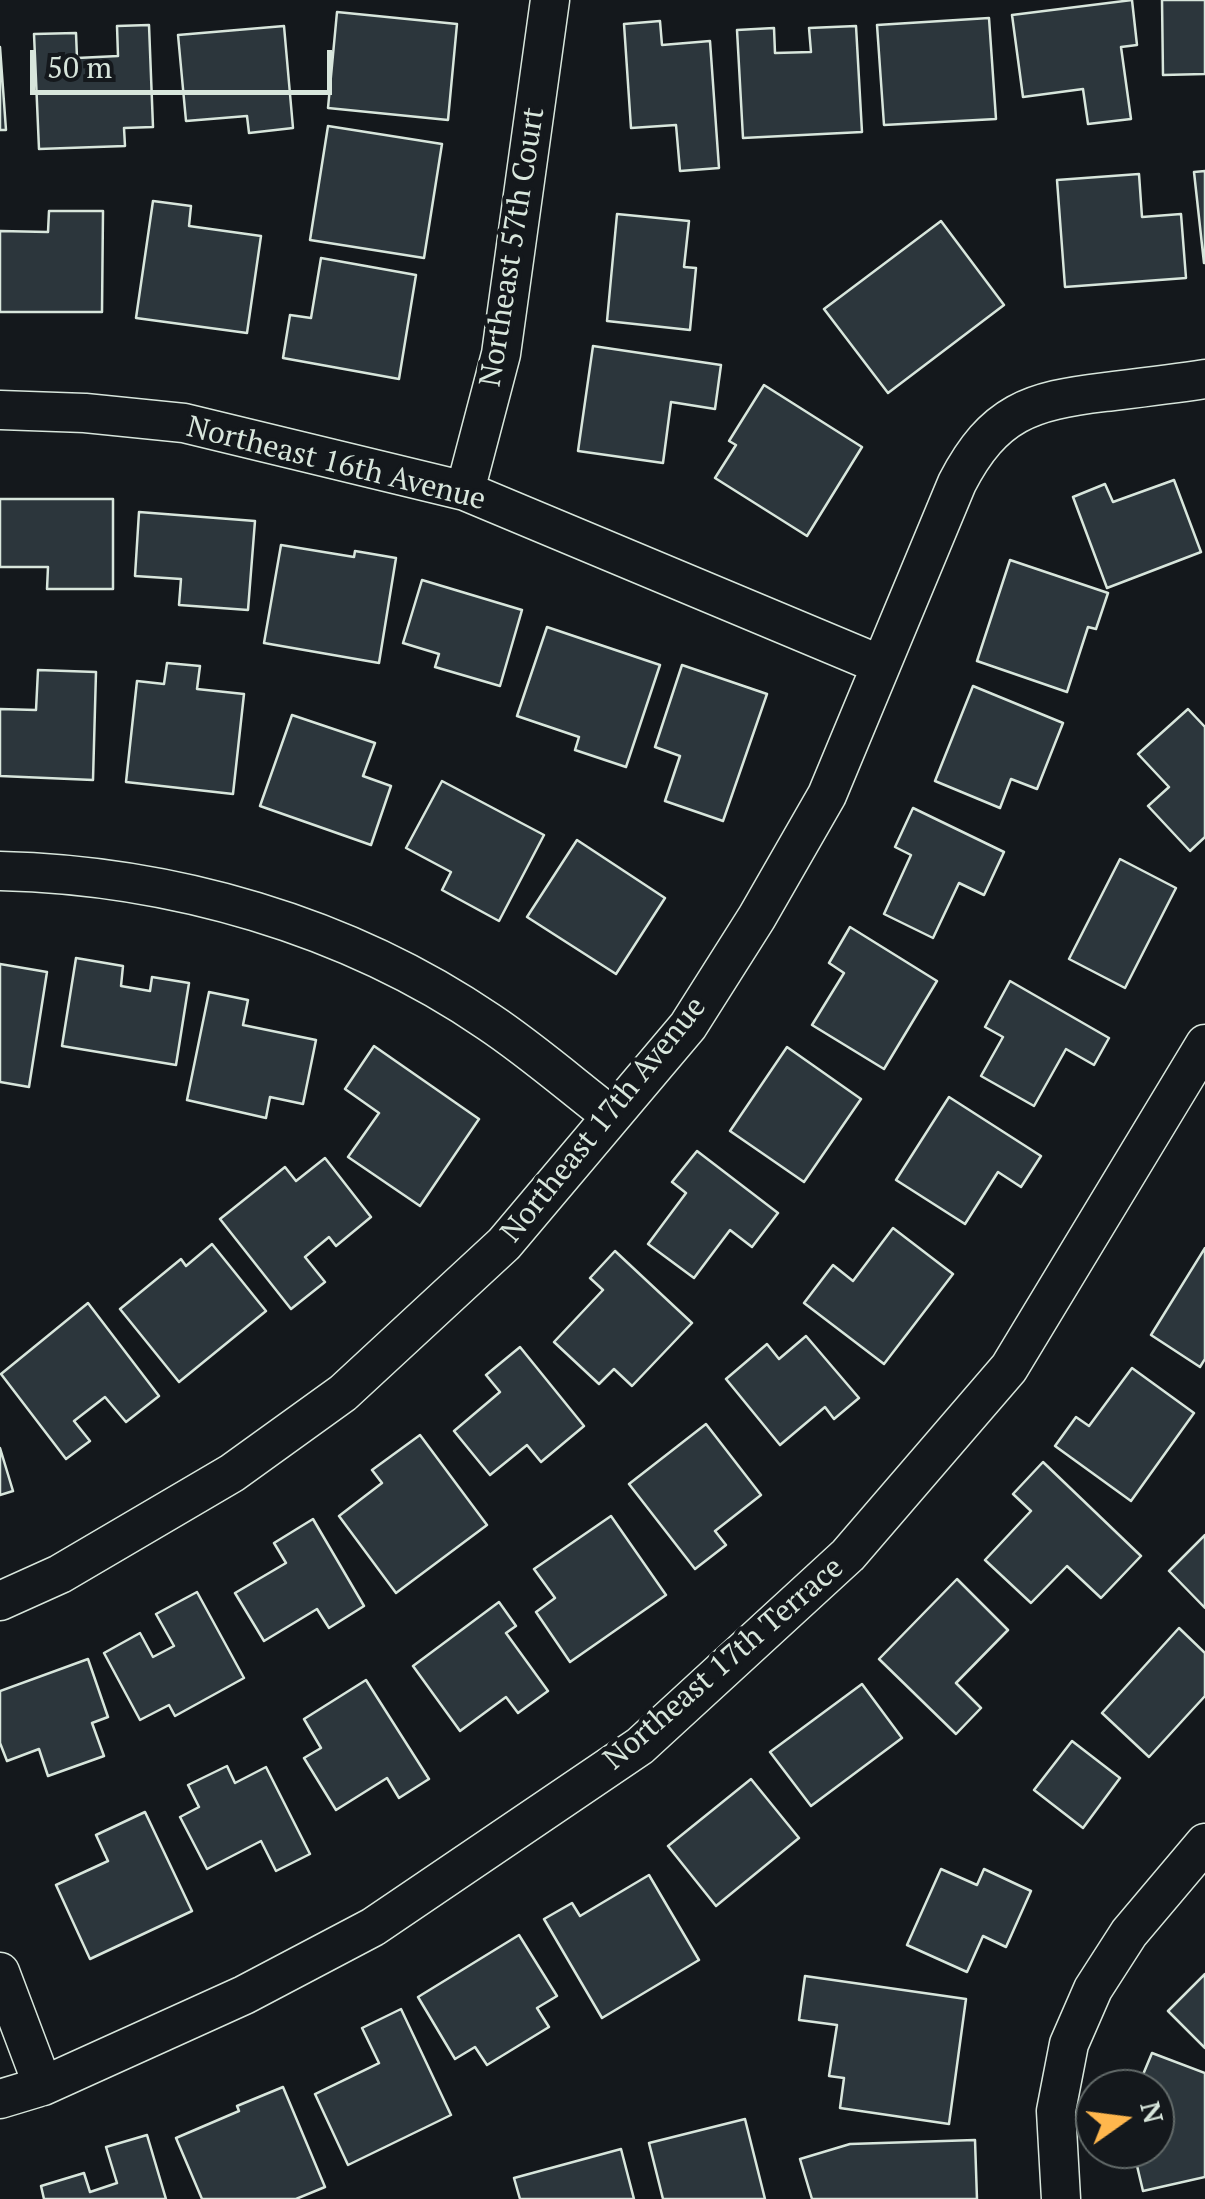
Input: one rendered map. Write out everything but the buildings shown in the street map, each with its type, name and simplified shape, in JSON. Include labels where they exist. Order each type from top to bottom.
[{"type":"street","name":"Northeast 57th Court","points":[[465,491],[501,354],[550,0]]},
{"type":"street","name":"Northeast 17th Avenue","points":[[0,1600],[60,1574],[232,1473],[344,1393],[504,1244],[688,1026],[757,917],[827,795],[957,483],[988,436],[1020,410],[1051,398],[1205,380]]},
{"type":"street","name":"Northeast 16th Avenue","points":[[0,410],[85,412],[184,424],[465,491],[880,665]]},
{"type":"street","points":[[0,871],[112,880],[224,902],[368,952],[488,1021],[610,1115]]},
{"type":"street","name":"Northeast 17th Terrace","points":[[0,2099],[42,2086],[244,1995],[373,1927],[654,1733],[848,1555],[1009,1368],[1205,1044]]},
{"type":"street","points":[[1062,2199],[1056,2111],[1069,2044],[1093,1990],[1129,1933],[1205,1843]]},
{"type":"street","points":[[0,1972],[42,2086]]}]
